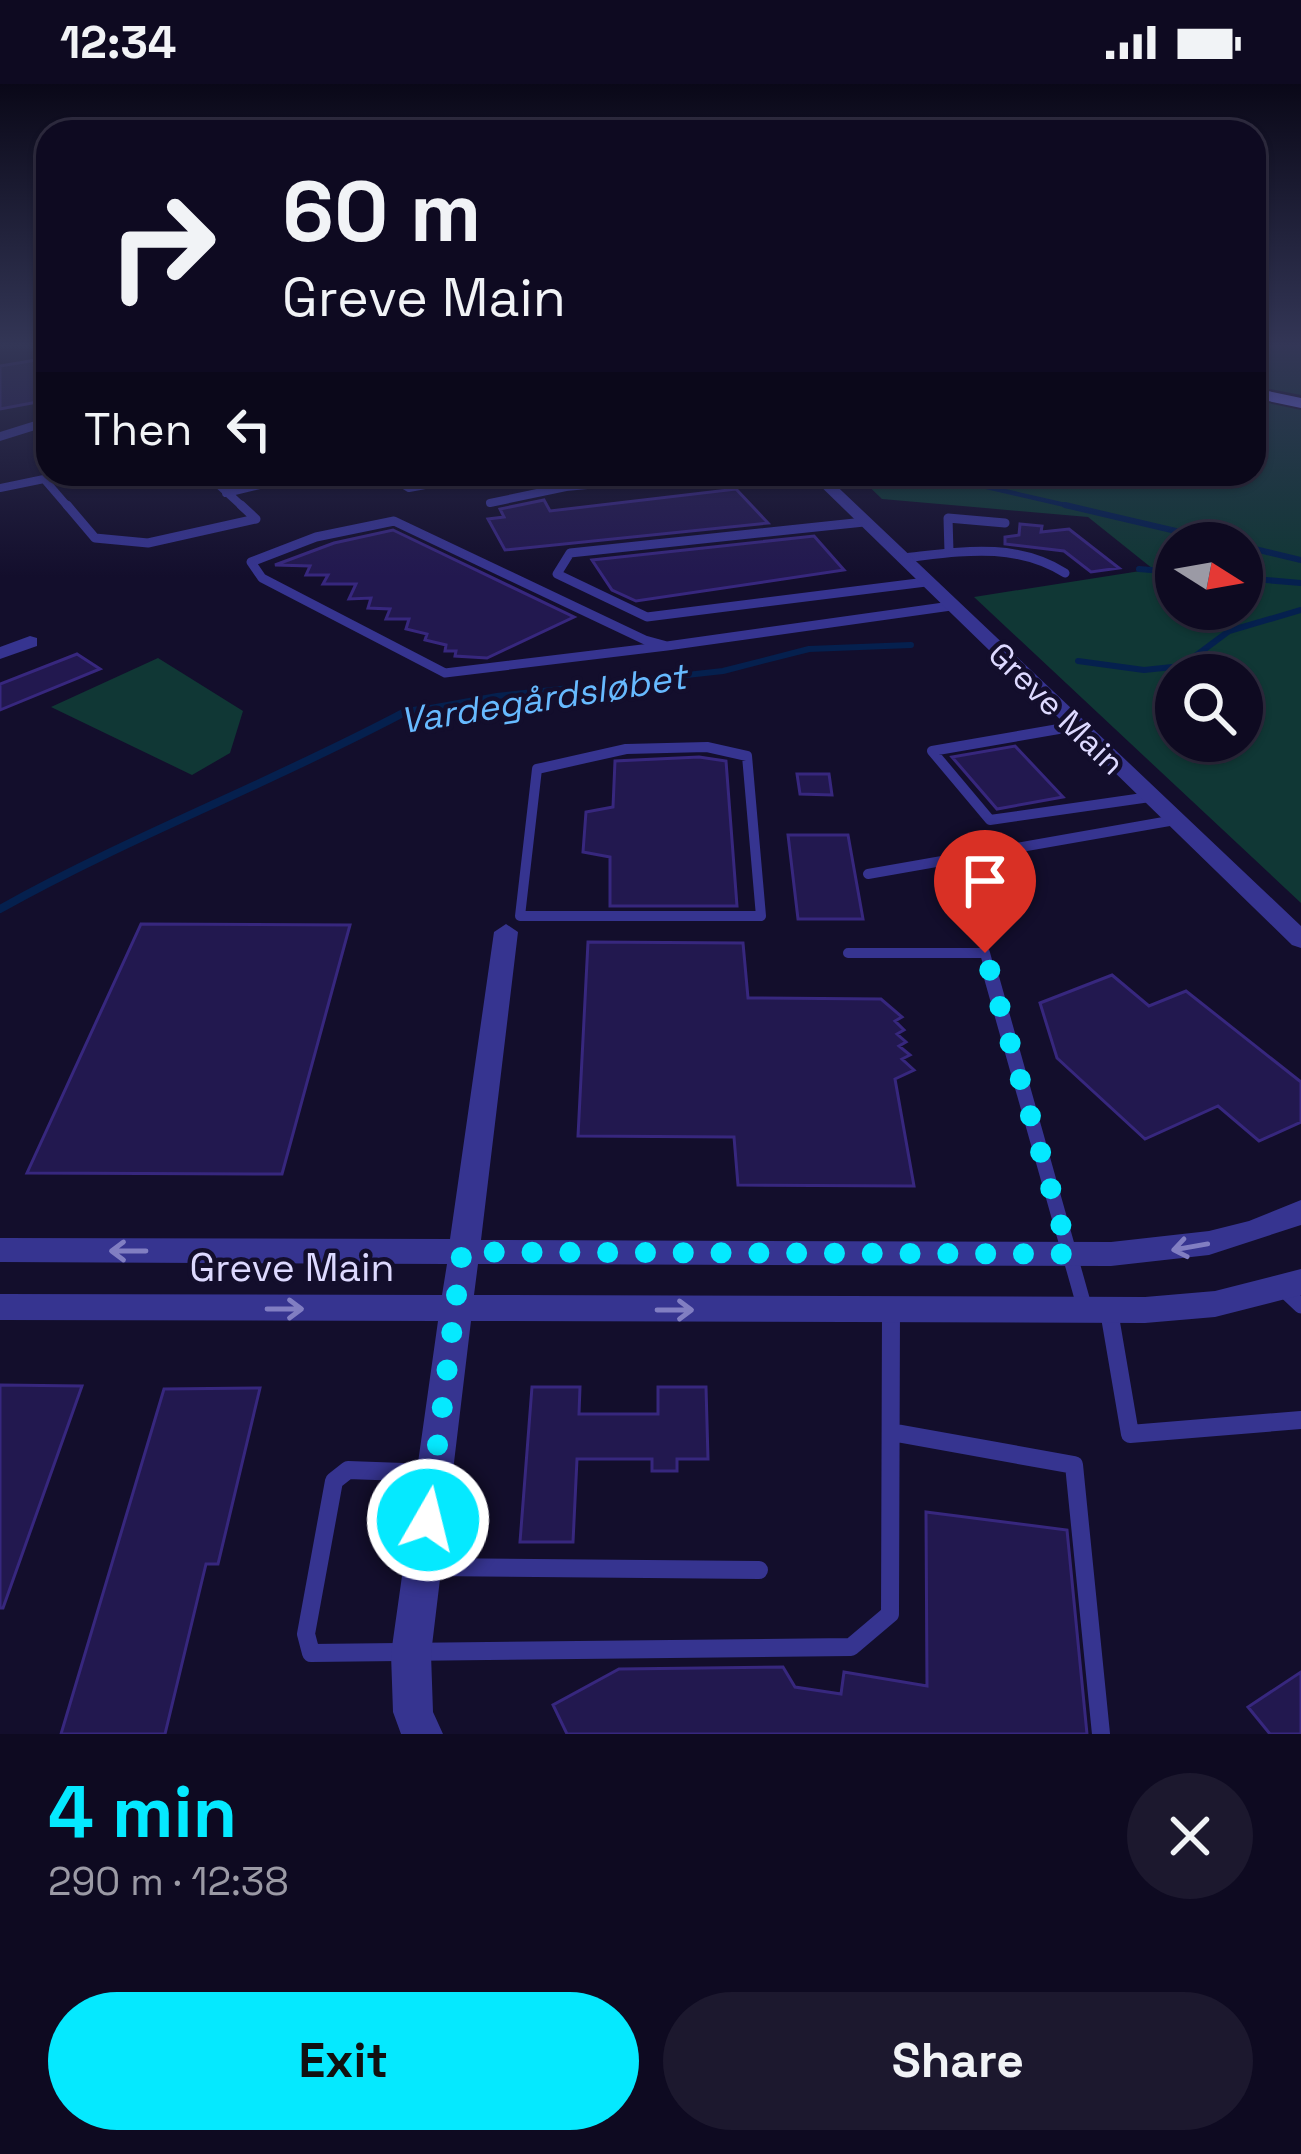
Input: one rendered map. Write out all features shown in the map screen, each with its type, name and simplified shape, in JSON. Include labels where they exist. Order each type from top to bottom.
[{"type":"street","points":[[0,437],[36,425]]},
{"type":"street","name":"Greve Main","points":[[827,486],[1301,940]]},
{"type":"street","points":[[0,653],[30,642]]},
{"type":"street","points":[[422,1734],[413,1712],[411,1654],[462,1252],[513,924]]},
{"type":"street","name":"Greve Main","points":[[0,1250],[1069,1254],[1181,1250],[1234,1238],[1301,1212]]},
{"type":"street","name":"Greve Main","points":[[0,1307],[1097,1310],[1215,1304],[1295,1293]]},
{"type":"lane","points":[[0,488],[36,481]]},
{"type":"lane","points":[[50,486],[95,538],[148,543],[256,519],[219,486]]},
{"type":"lane","points":[[226,493],[256,486]]},
{"type":"lane","points":[[490,503],[577,486]]},
{"type":"lane","points":[[949,552],[948,518],[1004,523]]},
{"type":"lane","points":[[668,646],[645,640],[394,521],[316,537],[251,562],[262,578],[446,673],[668,646],[952,606]]},
{"type":"lane","points":[[864,522],[571,553],[557,574],[647,617],[926,582]]},
{"type":"lane","points":[[902,558],[949,552],[1044,556],[1065,573]]},
{"type":"lane","points":[[1076,726],[932,751],[990,820],[1150,797]]},
{"type":"lane","points":[[707,748],[747,756],[761,916],[513,924],[537,770],[552,762],[626,749],[707,748]]},
{"type":"lane","points":[[868,874],[1175,820]]},
{"type":"lane","points":[[848,953],[985,953],[1069,1254],[1097,1310],[1130,1434],[1301,1420]]},
{"type":"lane","points":[[435,1473],[348,1470],[334,1481],[306,1634],[311,1653],[851,1647],[890,1614],[891,1311]]},
{"type":"lane","points":[[891,1432],[1074,1466],[1101,1734]]},
{"type":"lane","points":[[422,1567],[759,1570]]},
{"type":"green space","points":[[1266,423],[1301,423],[1301,903],[974,597],[1153,569],[1088,517],[882,499],[868,486],[1266,486]]},
{"type":"green space","points":[[158,658],[243,711],[230,753],[192,775],[51,707]]},
{"type":"building","points":[[736,489],[768,523],[505,550],[488,519],[504,517],[500,509],[544,500],[550,511]]},
{"type":"building","points":[[1020,524],[1042,526],[1041,532],[1069,529],[1119,568],[1091,572],[1064,551],[1005,544],[1005,537],[1019,535]]},
{"type":"building","points":[[393,530],[574,617],[487,658],[455,656],[456,651],[445,651],[446,645],[425,640],[427,634],[406,629],[409,619],[386,619],[390,609],[368,608],[371,598],[349,599],[356,584],[323,584],[328,575],[306,575],[310,566],[275,565],[334,543]]},
{"type":"building","points":[[814,536],[844,570],[636,601],[612,590],[592,560]]},
{"type":"building","points":[[77,654],[100,669],[0,710],[0,684]]},
{"type":"building","points":[[1015,746],[1063,797],[997,809],[952,757]]},
{"type":"building","points":[[699,757],[726,761],[737,906],[610,906],[610,857],[583,852],[586,812],[613,807],[615,761]]},
{"type":"building","points":[[797,774],[829,774],[832,795],[800,794]]},
{"type":"building","points":[[788,835],[848,835],[863,919],[798,919]]},
{"type":"building","points":[[141,924],[350,925],[282,1174],[27,1173]]},
{"type":"building","points":[[588,942],[743,943],[748,998],[881,999],[902,1017],[895,1021],[904,1030],[897,1034],[906,1042],[899,1046],[910,1055],[902,1059],[914,1070],[895,1079],[914,1186],[738,1185],[734,1137],[578,1136]]},
{"type":"building","points":[[1112,975],[1149,1006],[1186,991],[1301,1082],[1301,1122],[1259,1141],[1218,1106],[1145,1139],[1057,1058],[1040,1003]]},
{"type":"building","points":[[0,1385],[82,1386],[3,1608],[0,1608]]},
{"type":"building","points":[[532,1387],[580,1387],[579,1414],[658,1414],[658,1387],[706,1387],[708,1459],[677,1459],[677,1471],[652,1471],[652,1459],[577,1459],[573,1542],[520,1542]]},
{"type":"building","points":[[260,1388],[218,1564],[206,1564],[165,1734],[61,1734],[164,1389]]},
{"type":"building","points":[[926,1512],[1067,1530],[1087,1734],[567,1734],[553,1705],[619,1669],[783,1667],[795,1687],[841,1694],[844,1672],[927,1686]]},
{"type":"building","points":[[1301,1672],[1301,1734],[1270,1734],[1248,1707]]},
{"type":"waterway","points":[[987,487],[1065,505]]},
{"type":"waterway","points":[[1065,505],[1078,508]]},
{"type":"waterway","points":[[1065,505],[1155,526]]},
{"type":"waterway","points":[[1263,551],[1301,560]]},
{"type":"waterway","points":[[1139,569],[1155,570]]},
{"type":"waterway","points":[[1263,580],[1301,583]]},
{"type":"waterway","name":"Vardegårdsløbet","points":[[1078,661],[1144,670],[1182,666],[1229,631],[1301,610]]},
{"type":"waterway","name":"Vardegårdsløbet","points":[[403,713],[497,696],[723,671],[809,649],[911,645]]},
{"type":"waterway","name":"Vardegårdsløbet","points":[[403,713],[419,710]]},
{"type":"waterway","name":"Vardegårdsløbet","points":[[0,909],[403,713]]},
{"type":"route","points":[[428,1520],[462,1252],[1069,1254],[985,953]]}]
